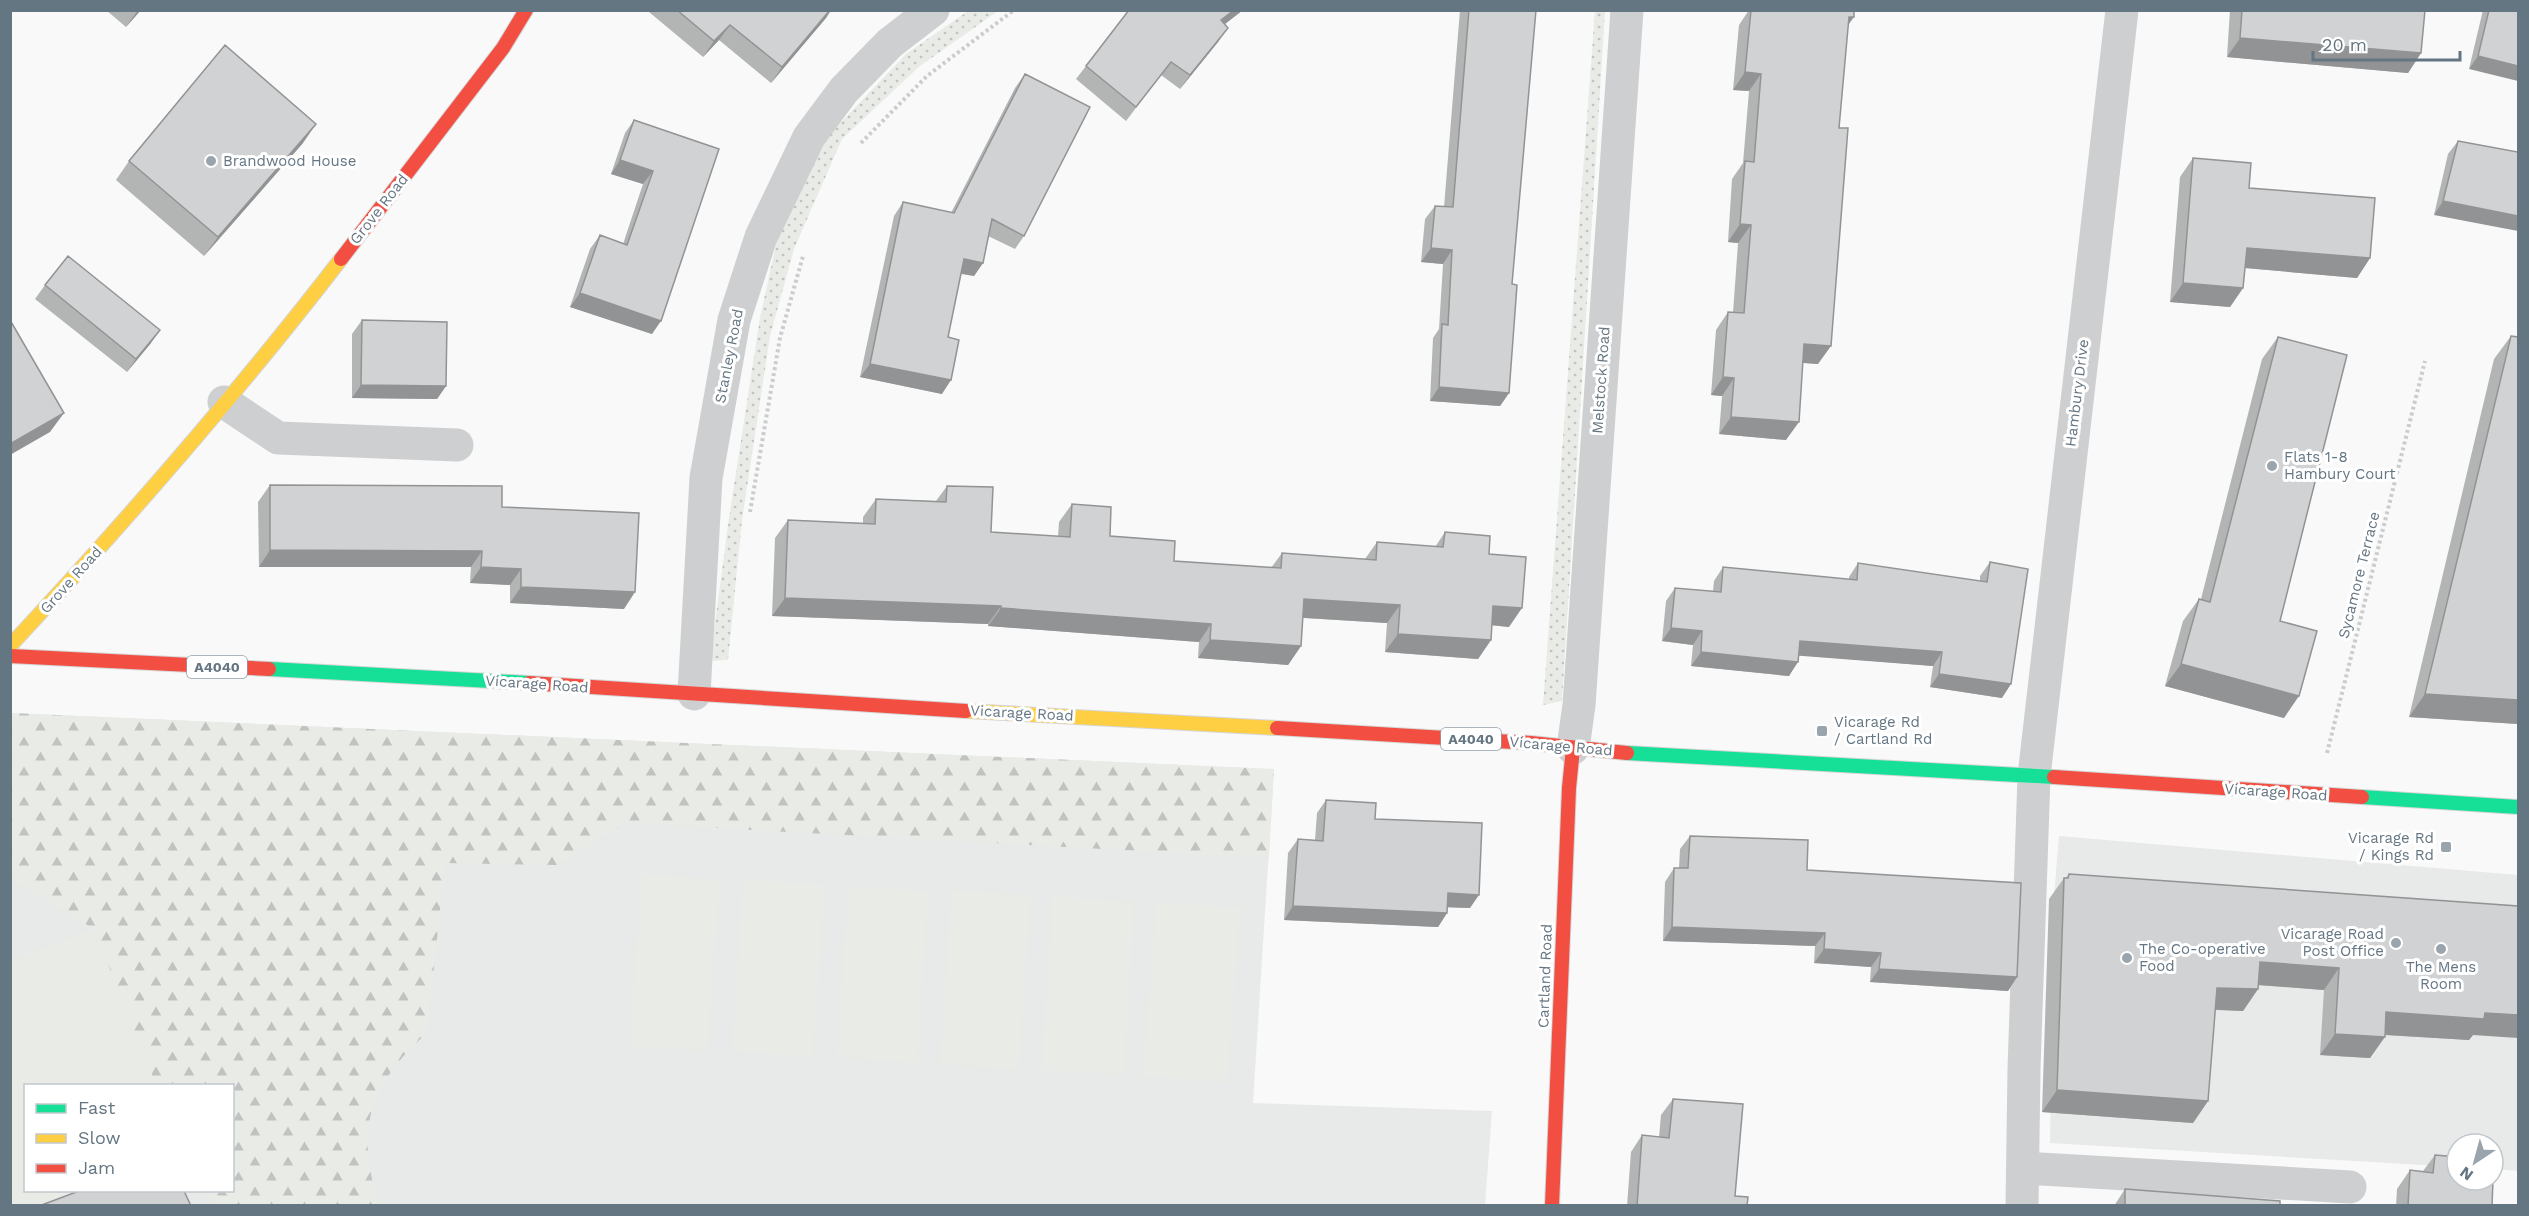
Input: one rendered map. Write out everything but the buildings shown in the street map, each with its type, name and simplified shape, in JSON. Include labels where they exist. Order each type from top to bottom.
[{"type":"main road","name":"Grove Road","points":[[10,646],[85,565],[273,347],[503,48],[526,10]]},
{"type":"main road","name":"Vicarage Road","points":[[10,656],[424,676],[694,694],[1294,728],[1531,743],[1752,761],[2034,776],[2518,807]]},
{"type":"main road","name":"Cartland Road","points":[[1552,1206],[1569,788],[1573,748]]},
{"type":"street","name":"Stanley Road","points":[[694,694],[706,478],[734,320],[761,237],[809,137],[844,90],[890,43],[933,10]]},
{"type":"street","name":"Melstock Road","points":[[1573,748],[1579,705],[1627,10]]},
{"type":"street","name":"Hambury Drive","points":[[2034,776],[2122,10]]},
{"type":"street","points":[[224,402],[278,438],[457,445]]},
{"type":"street","points":[[2022,1206],[2034,776]]},
{"type":"street","points":[[2023,1168],[2331,1193]]},
{"type":"path","points":[[858,146],[927,76],[1014,10]]},
{"type":"path","points":[[749,515],[780,338],[804,251]]},
{"type":"path","name":"Sycamore Terrace","points":[[2316,795],[2425,362]]},
{"type":"shaded area","points":[[11,713],[1274,769],[1253,1103],[1492,1111],[1485,1205],[11,1206]]},
{"type":"shaded area","points":[[2059,836],[2518,875],[2518,1171],[2505,1170],[2505,1132],[2445,1132],[2445,1166],[2050,1143],[2054,896]]},
{"type":"green space","points":[[968,11],[998,11],[920,66],[842,139],[794,249],[770,336],[742,520],[728,660],[710,661],[729,518],[760,318],[776,244],[824,140],[906,54]]},
{"type":"green space","points":[[1595,11],[1605,11],[1562,701],[1543,705]]},
{"type":"green space","points":[[11,713],[1274,769],[1269,858],[625,823],[556,865],[445,863],[427,1033],[399,1061],[388,1076],[372,1109],[368,1127],[372,1178],[376,1192],[384,1205],[213,1205],[205,1192],[234,1192],[234,1084],[156,1084],[94,929],[11,879]]},
{"type":"green space","points":[[642,874],[720,880],[707,1051],[629,1046]]},
{"type":"green space","points":[[743,879],[825,885],[813,1057],[732,1051]]},
{"type":"green space","points":[[848,886],[928,891],[918,1063],[837,1057]]},
{"type":"green space","points":[[951,890],[1031,895],[1019,1070],[940,1064]]},
{"type":"green space","points":[[1052,896],[1134,902],[1124,1075],[1042,1070]]},
{"type":"green space","points":[[1156,902],[1240,908],[1227,1083],[1143,1076]]},
{"type":"green space","points":[[94,929],[156,1084],[24,1084],[24,1192],[78,1192],[43,1205],[11,1206],[11,961]]},
{"type":"traffic: fast","points":[[269,669],[529,683]]},
{"type":"traffic: fast","points":[[1627,753],[2054,777]]},
{"type":"traffic: fast","points":[[2362,797],[2518,807]]},
{"type":"traffic: slow","points":[[10,646],[180,457],[341,259]]},
{"type":"traffic: slow","points":[[966,711],[1277,728]]},
{"type":"traffic: jam","points":[[341,259],[503,48],[526,10]]},
{"type":"traffic: jam","points":[[10,656],[269,669]]},
{"type":"traffic: jam","points":[[529,683],[966,711]]},
{"type":"traffic: jam","points":[[1277,728],[1531,743],[1627,753]]},
{"type":"traffic: jam","points":[[1552,1206],[1569,788],[1573,748]]},
{"type":"traffic: jam","points":[[2054,777],[2362,797]]},
{"type":"place","name":"Brandwood House","points":[[211,161]]},
{"type":"place","name":"Flats 1-8 Hambury Court","points":[[2272,466]]},
{"type":"place","name":"Vicarage Rd / Cartland Rd","points":[[1822,731]]},
{"type":"place","name":"Vicarage Rd / Kings Rd","points":[[2446,847]]},
{"type":"place","name":"Vicarage Road Post Office","points":[[2396,943]]},
{"type":"place","name":"The Mens Room","points":[[2441,949]]},
{"type":"place","name":"The Co-operative Food","points":[[2127,958]]}]
